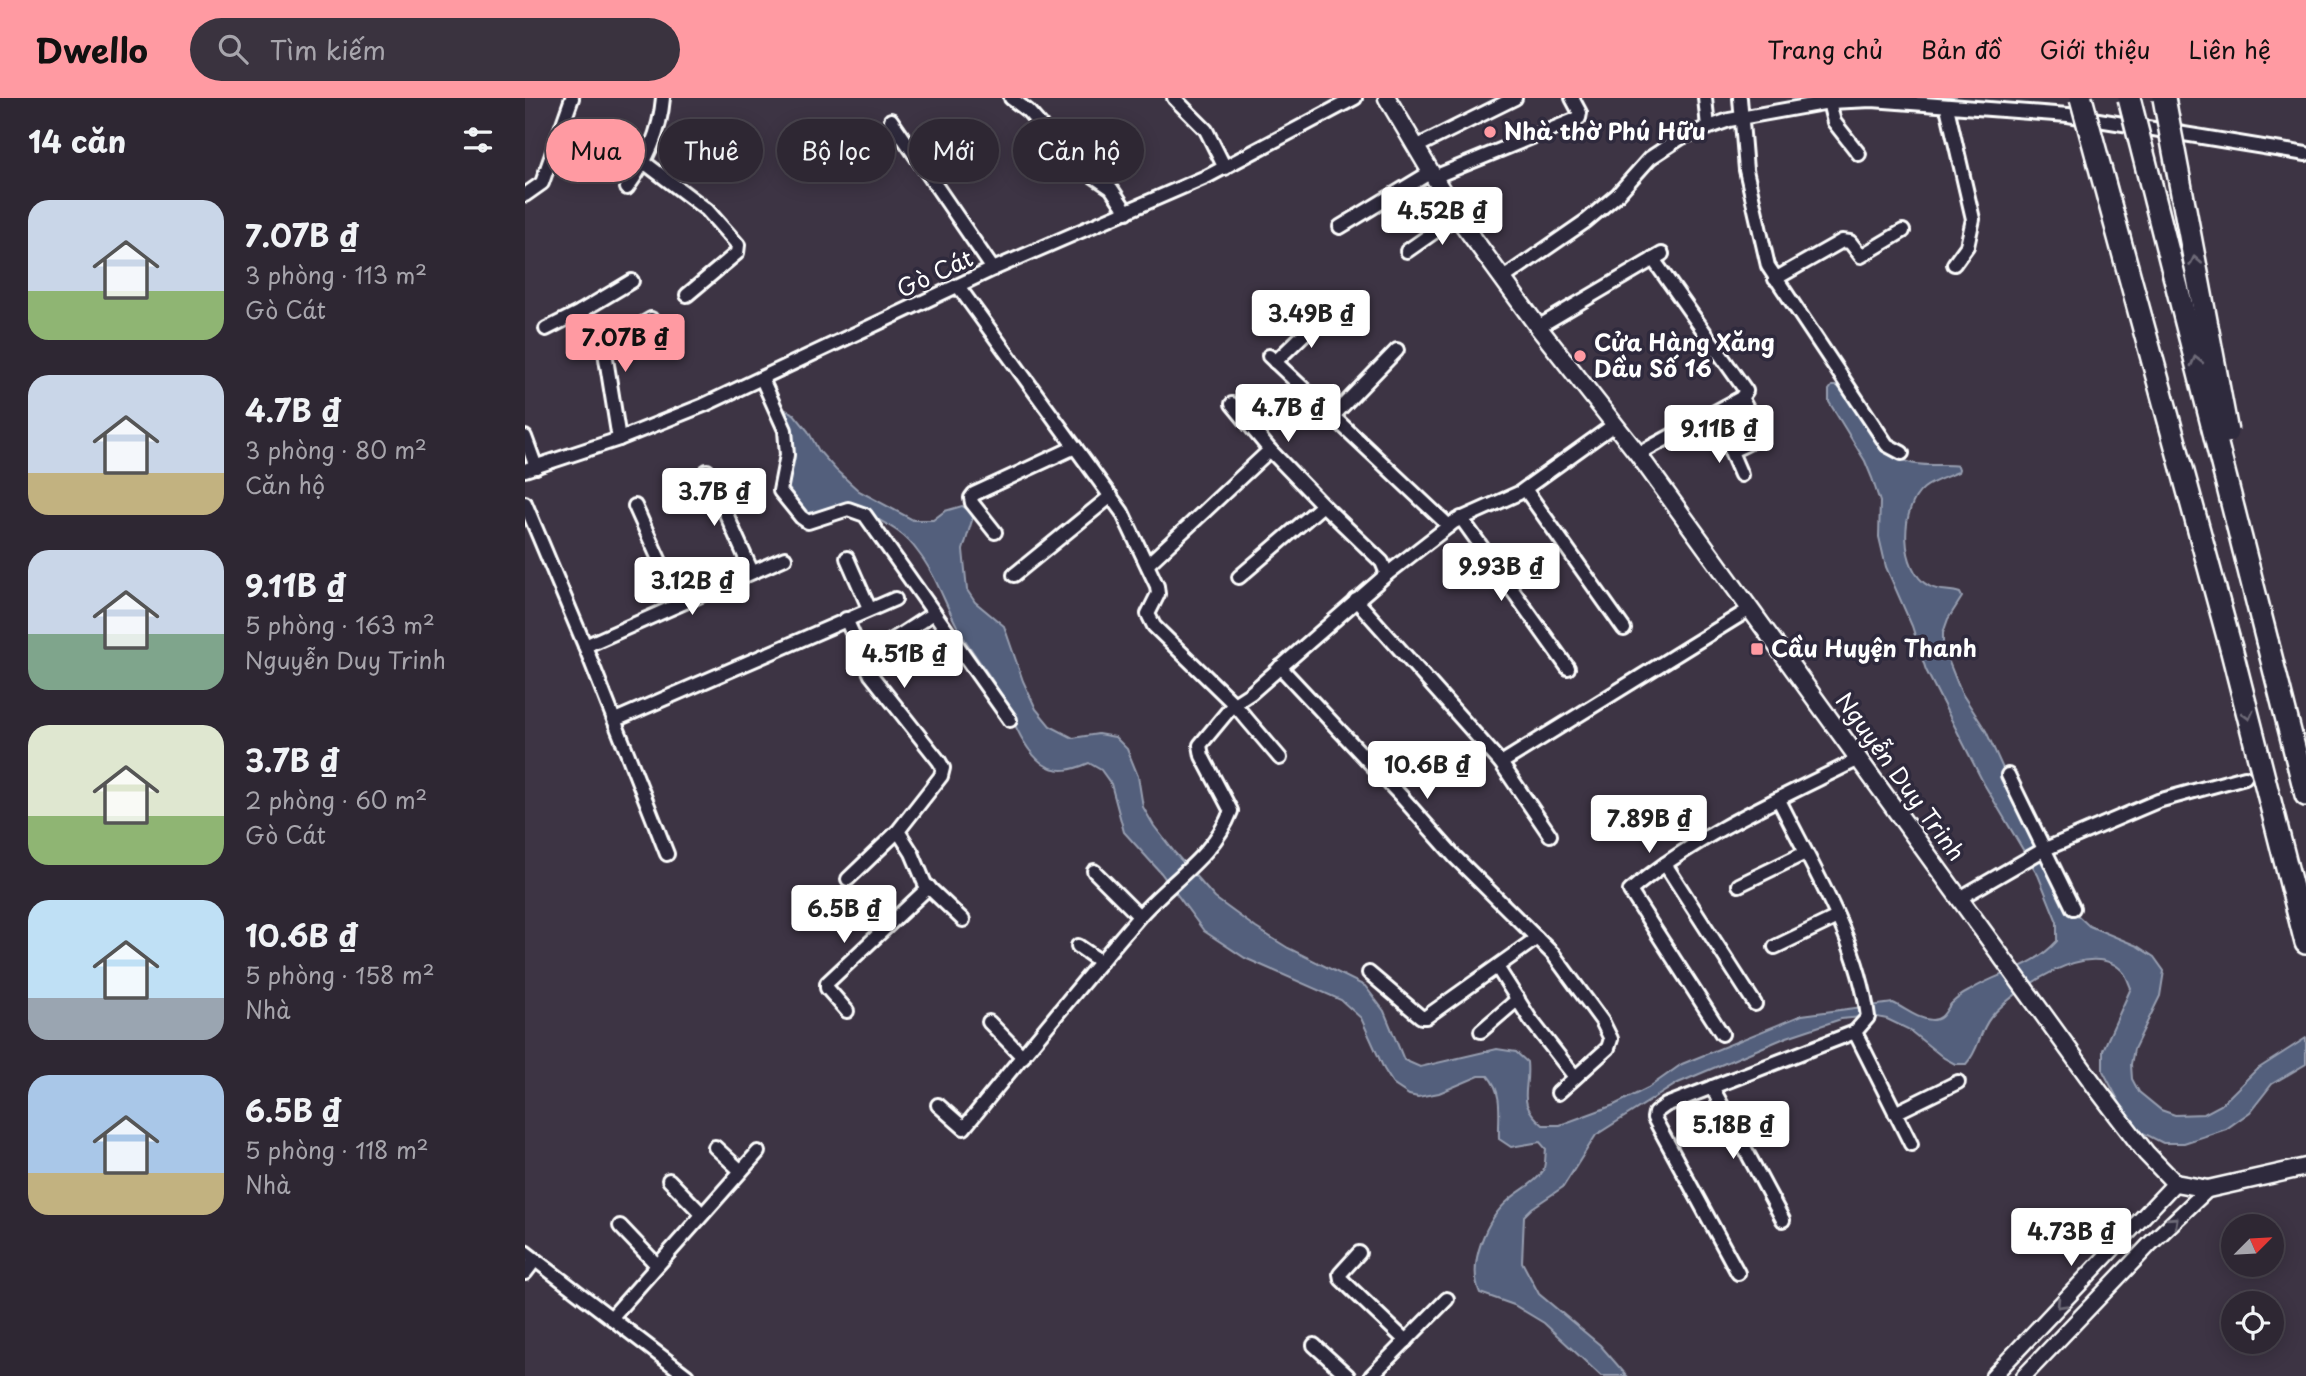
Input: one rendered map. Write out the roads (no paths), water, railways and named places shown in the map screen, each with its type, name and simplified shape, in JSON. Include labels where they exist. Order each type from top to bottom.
[{"type":"highway","points":[[2081,98],[2231,648]]},
{"type":"highway","points":[[2092,98],[2306,943]]},
{"type":"highway","points":[[2129,98],[2306,795]]},
{"type":"highway","points":[[2164,98],[2267,641]]},
{"type":"main road","name":"Nguyễn Duy Trinh","points":[[1387,98],[1457,216],[1502,279],[1638,454],[2146,1153],[2175,1183]]},
{"type":"main road","points":[[2175,1183],[2208,1189],[2306,1167]]},
{"type":"street","points":[[525,195],[542,183],[572,98]]},
{"type":"street","points":[[663,98],[660,125],[645,163],[701,205],[738,245],[737,253],[687,295]]},
{"type":"street","points":[[1011,98],[1028,111],[1073,162],[1111,188],[1127,212]]},
{"type":"street","points":[[1174,98],[1206,130],[1224,168]]},
{"type":"street","name":"Gò Cát","points":[[531,469],[619,439],[762,379],[993,269],[1224,168],[1355,98]]},
{"type":"street","points":[[1416,147],[1515,98]]},
{"type":"street","points":[[1340,227],[1432,175],[1579,118],[1580,113],[1572,98]]},
{"type":"street","points":[[1705,98],[1708,127]]},
{"type":"street","points":[[1739,98],[1746,170],[1767,266],[1887,445],[1902,453]]},
{"type":"street","points":[[1502,279],[1586,221],[1617,195],[1650,158],[1682,137],[1742,118],[1835,100],[1945,104],[2068,115],[2306,154]]},
{"type":"street","points":[[1835,100],[1834,122],[1859,154]]},
{"type":"street","points":[[1945,104],[1973,219],[1967,246],[1954,264]]},
{"type":"street","points":[[895,126],[993,269]]},
{"type":"street","points":[[627,188],[631,182]]},
{"type":"street","points":[[1408,251],[1457,216]]},
{"type":"street","points":[[1775,279],[1842,241],[1850,242],[1861,256],[1903,231]]},
{"type":"street","points":[[1538,327],[1657,257],[1746,391],[1741,398],[1638,454]]},
{"type":"street","points":[[546,329],[580,313],[632,281]]},
{"type":"street","points":[[958,286],[1122,512],[1157,586],[1158,594],[1148,614],[1154,626],[1234,704],[1280,758]]},
{"type":"street","points":[[580,313],[604,346],[619,439]]},
{"type":"street","points":[[1324,315],[1272,359],[1450,526]]},
{"type":"street","points":[[604,346],[651,319]]},
{"type":"street","points":[[1332,417],[1397,350]]},
{"type":"street","points":[[762,379],[785,430],[787,455],[780,491],[808,522],[848,509],[865,515],[1010,720]]},
{"type":"street","points":[[1733,450],[1759,434],[1741,398]]},
{"type":"street","points":[[1232,404],[1323,505],[1382,562],[1387,574]]},
{"type":"street","points":[[1712,414],[1733,450],[1741,475]]},
{"type":"street","points":[[942,1109],[964,1128],[1017,1052],[1100,961],[1135,912],[1192,866],[1225,827],[1231,811],[1202,756],[1200,745],[1234,704],[1251,693],[1387,574],[1450,526],[1461,518],[1525,489],[1615,424]]},
{"type":"street","points":[[525,437],[531,469]]},
{"type":"street","points":[[995,532],[972,503],[974,494],[1075,447]]},
{"type":"street","points":[[1148,564],[1271,450]]},
{"type":"street","points":[[707,471],[752,572]]},
{"type":"street","points":[[1525,489],[1624,629]]},
{"type":"street","points":[[1014,575],[1111,496]]},
{"type":"street","points":[[525,503],[667,854]]},
{"type":"street","points":[[1239,578],[1323,505]]},
{"type":"street","points":[[635,506],[679,604]]},
{"type":"street","points":[[1461,518],[1568,668]]},
{"type":"street","points":[[585,646],[785,558]]},
{"type":"street","points":[[847,558],[869,608]]},
{"type":"street","points":[[615,720],[895,599]]},
{"type":"street","points":[[1356,600],[1501,763],[1550,835]]},
{"type":"street","points":[[1501,763],[1750,609]]},
{"type":"street","points":[[863,659],[935,613]]},
{"type":"street","points":[[846,619],[871,675],[943,768],[941,776],[898,831],[848,879]]},
{"type":"street","points":[[1280,667],[1455,857],[1537,938],[1566,971],[1602,1021],[1611,1039],[1608,1048],[1558,1093]]},
{"type":"street","points":[[1722,1034],[1630,891],[1665,864],[1730,823],[1860,759]]},
{"type":"street","points":[[2008,775],[2073,908]]},
{"type":"street","points":[[1960,898],[2044,850],[2158,801],[2245,777]]},
{"type":"street","points":[[1738,1273],[1654,1118],[1655,1113],[1660,1108],[1855,1032],[1868,1017],[1864,989],[1837,917],[1779,800]]},
{"type":"street","points":[[898,831],[909,847],[921,877],[963,920]]},
{"type":"street","points":[[1739,885],[1805,853]]},
{"type":"street","points":[[1665,864],[1755,1004]]},
{"type":"street","points":[[1094,871],[1135,912]]},
{"type":"street","points":[[848,1011],[827,988],[827,983],[929,887]]},
{"type":"street","points":[[1775,947],[1837,917]]},
{"type":"street","points":[[1369,973],[1421,1017],[1431,1014],[1537,938]]},
{"type":"street","points":[[1081,948],[1100,961]]},
{"type":"street","points":[[1497,967],[1549,1045],[1575,1077]]},
{"type":"street","points":[[1481,1031],[1518,999]]},
{"type":"street","points":[[989,1022],[1017,1052]]},
{"type":"street","points":[[1855,1032],[1911,1144]]},
{"type":"street","points":[[1895,1113],[1958,1082]]},
{"type":"street","points":[[1712,1087],[1783,1220]]},
{"type":"street","points":[[715,1147],[741,1171]]},
{"type":"street","points":[[611,1318],[758,1152]]},
{"type":"street","points":[[669,1180],[702,1214]]},
{"type":"street","points":[[1993,1376],[2175,1183]]},
{"type":"street","points":[[2024,1376],[2151,1243],[2208,1189]]},
{"type":"street","points":[[620,1226],[657,1265]]},
{"type":"street","points":[[1359,1253],[1341,1274],[1341,1279],[1406,1340]]},
{"type":"street","points":[[525,1273],[530,1256],[687,1376]]},
{"type":"street","points":[[1371,1376],[1447,1299]]},
{"type":"street","points":[[1314,1345],[1348,1376]]},
{"type":"water","points":[[1832,386],[1837,386],[1847,394],[1879,438],[1897,456],[1914,464],[1958,466],[1958,472],[1924,488],[1916,497],[1907,524],[1908,554],[1919,578],[1929,586],[1960,593],[1962,597],[1948,619],[1943,633],[1943,647],[1961,692],[1986,731],[2018,802],[2074,912],[2089,926],[2137,946],[2154,957],[2164,971],[2160,996],[2134,1049],[2132,1079],[2139,1092],[2161,1110],[2175,1115],[2204,1114],[2221,1105],[2256,1070],[2306,1038],[2306,1064],[2272,1084],[2250,1112],[2226,1129],[2184,1143],[2163,1143],[2141,1132],[2126,1115],[2103,1071],[2103,1050],[2131,988],[2124,973],[2110,963],[2093,960],[2074,963],[2054,971],[2035,981],[2002,1006],[1991,1017],[1966,1064],[1955,1064],[1908,1029],[1887,1019],[1872,1016],[1841,1019],[1787,1037],[1678,1083],[1596,1135],[1563,1187],[1524,1216],[1522,1262],[1539,1294],[1600,1345],[1627,1376],[1601,1376],[1544,1323],[1514,1305],[1480,1293],[1476,1269],[1481,1243],[1501,1208],[1543,1171],[1546,1149],[1540,1142],[1511,1147],[1499,1139],[1498,1098],[1488,1076],[1479,1076],[1439,1093],[1418,1097],[1409,1095],[1394,1085],[1361,1018],[1341,1000],[1245,958],[1204,931],[1161,873],[1124,832],[1111,784],[1101,770],[1089,763],[1071,769],[1054,769],[1043,764],[1028,749],[999,691],[963,636],[930,570],[912,544],[891,527],[858,508],[820,515],[808,513],[799,506],[792,496],[784,467],[781,410],[794,414],[819,451],[859,491],[913,520],[933,520],[945,511],[962,506],[970,511],[973,517],[963,550],[967,590],[975,602],[1004,626],[1036,709],[1050,726],[1073,738],[1098,734],[1115,737],[1127,749],[1138,776],[1143,807],[1154,826],[1215,898],[1288,948],[1365,986],[1384,1011],[1404,1060],[1420,1067],[1497,1049],[1516,1052],[1527,1062],[1526,1103],[1529,1110],[1543,1125],[1560,1125],[1614,1105],[1648,1088],[1682,1064],[1802,1015],[1893,1003],[1921,1018],[1939,1018],[1962,995],[2037,958],[2057,941],[2057,922],[2038,875],[1984,784],[1926,670],[1912,626],[1886,567],[1879,537],[1880,502],[1865,461],[1829,402],[1829,390]]},
{"type":"place","name":"Nhà thờ Phú Hữu","points":[[1490,132]]},
{"type":"place","name":"Cửa Hàng Xăng Dầu Số 16","points":[[1580,356]]},
{"type":"place","name":"Cầu Huyện Thanh","points":[[1757,649]]}]
